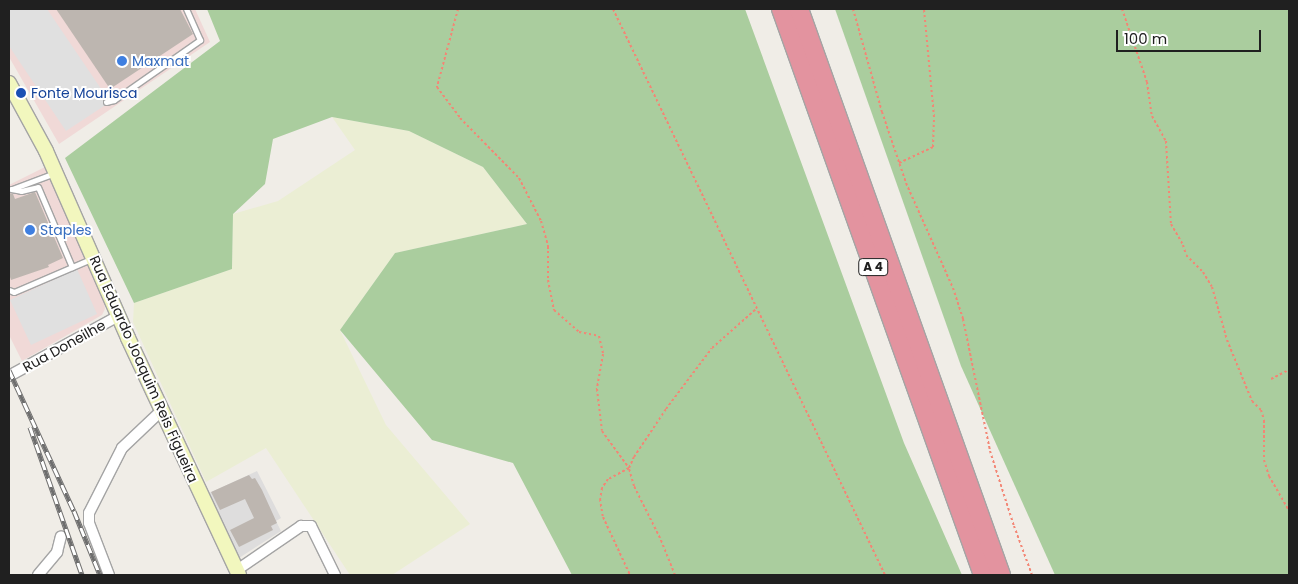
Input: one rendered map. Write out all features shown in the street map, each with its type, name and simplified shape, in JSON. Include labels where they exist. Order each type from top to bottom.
[{"type":"highway","name":"A 4","points":[[781,9],[983,575]]},
{"type":"highway","name":"A 4","points":[[799,9],[979,517],[1002,575]]},
{"type":"main road","name":"Rua Eduardo Joaquim Reis Figueira","points":[[9,83],[56,172],[118,316],[235,573]]},
{"type":"street","name":"Rua Doneilhe","points":[[9,376],[118,316]]},
{"type":"street","points":[[109,575],[89,523],[90,513],[122,448],[161,411]]},
{"type":"street","points":[[235,573],[301,526],[311,526],[335,575]]},
{"type":"street","points":[[38,575],[57,552],[61,536]]},
{"type":"lane","points":[[106,102],[114,100],[200,40],[186,9]]},
{"type":"lane","points":[[10,189],[56,172]]},
{"type":"lane","points":[[10,189],[21,191],[38,187],[72,267]]},
{"type":"lane","points":[[9,290],[14,292],[94,258]]},
{"type":"path","points":[[458,9],[438,86],[460,118],[520,178],[537,213],[548,246],[548,280],[554,310],[579,332],[598,336],[603,354],[596,389],[602,431],[630,468],[634,486],[660,538],[675,575]]},
{"type":"path","points":[[613,9],[885,575]]},
{"type":"path","points":[[853,9],[906,183],[953,288],[969,346],[990,451],[1032,575]]},
{"type":"path","points":[[899,163],[933,147],[934,117],[924,9]]},
{"type":"path","points":[[1122,9],[1143,65],[1152,116],[1166,141],[1171,224],[1183,245],[1186,255],[1203,272],[1212,287],[1227,340],[1252,401],[1261,410],[1264,420],[1264,460],[1269,476],[1289,510]]},
{"type":"path","points":[[630,575],[603,517],[600,498],[602,488],[608,479],[630,468],[634,457],[666,409],[712,348],[757,308]]},
{"type":"path","points":[[1271,379],[1289,370]]},
{"type":"shaded area","points":[[9,9],[195,9],[210,42],[59,144],[9,57]]},
{"type":"shaded area","points":[[9,9],[47,9],[110,102],[66,131],[9,46]]},
{"type":"shaded area","points":[[45,167],[104,301],[105,309],[102,315],[22,361],[9,335],[9,185]]},
{"type":"shaded area","points":[[77,269],[97,314],[31,345],[10,300]]},
{"type":"shaded area","points":[[257,471],[281,518],[276,521],[281,531],[239,558],[207,494]]},
{"type":"green space","points":[[207,9],[745,9],[904,443],[962,575],[572,575],[513,463],[432,440],[340,330],[395,253],[527,224],[483,167],[409,131],[332,117],[273,139],[265,184],[233,214],[232,269],[134,303],[65,158],[220,41]]},
{"type":"green space","points":[[835,9],[1289,9],[1289,575],[1055,575],[961,366]]},
{"type":"green space","points":[[332,117],[409,131],[483,167],[527,224],[395,253],[340,330],[386,425],[470,524],[392,575],[350,575],[266,448],[206,482],[133,322],[134,303],[232,269],[233,214],[278,201],[355,150]]},
{"type":"building","name":"Maxmat","points":[[56,9],[180,9],[193,34],[110,89]]},
{"type":"building","name":"Staples","points":[[35,192],[63,258],[48,265],[49,267],[11,280],[9,274],[9,193],[13,194],[15,199]]},
{"type":"building","points":[[249,475],[252,479],[255,478],[262,490],[277,523],[271,526],[273,530],[239,547],[230,530],[254,518],[245,499],[220,510],[211,492]]},
{"type":"railway","points":[[9,370],[74,511],[100,575]]},
{"type":"railway","points":[[30,427],[82,575]]},
{"type":"place","name":"Maxmat","points":[[122,61]]},
{"type":"place","name":"Fonte Mourisca","points":[[21,93]]},
{"type":"place","name":"Staples","points":[[30,230]]}]
